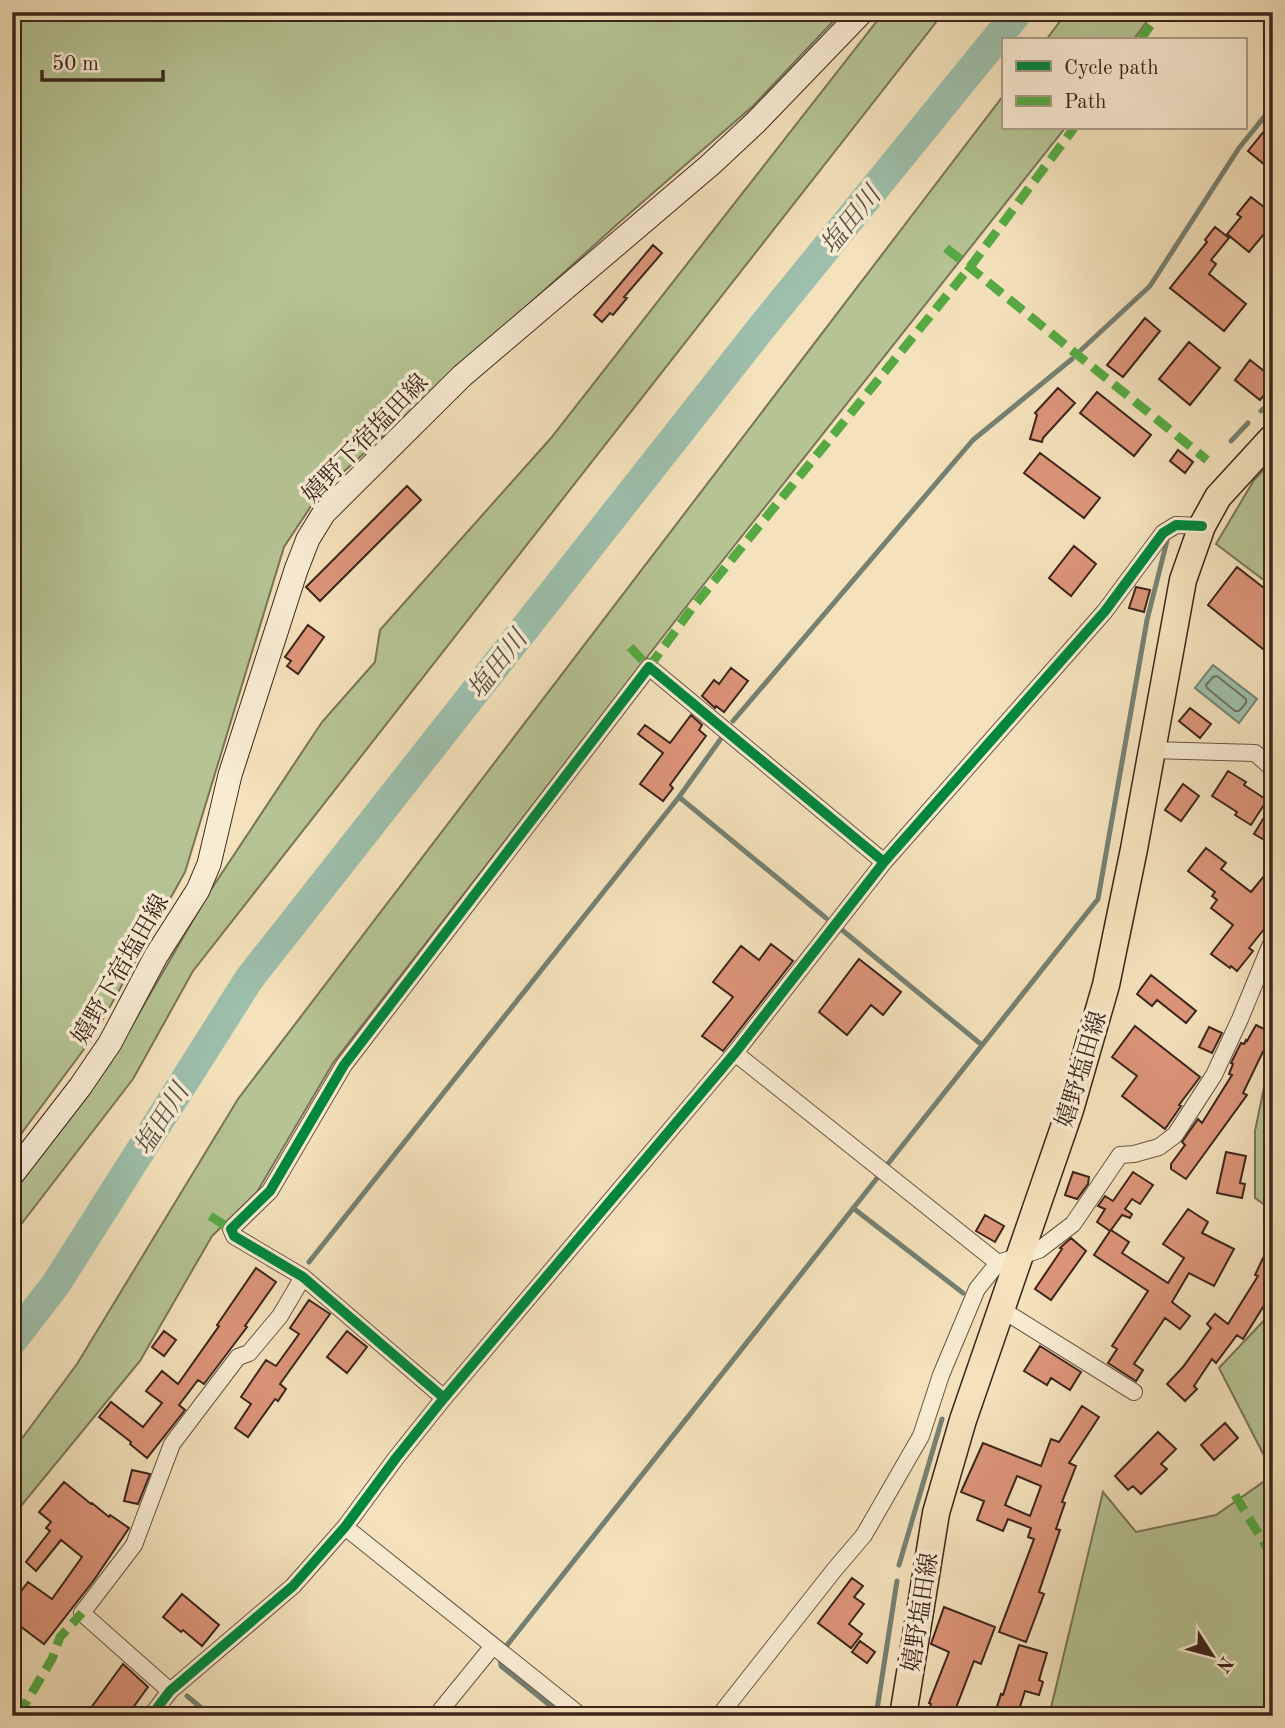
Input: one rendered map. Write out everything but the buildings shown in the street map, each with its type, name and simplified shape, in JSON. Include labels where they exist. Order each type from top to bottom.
[{"type":"main road","name":"嬉野下宿塩田線","points":[[12,1175],[80,1087],[110,1043],[156,956],[198,890],[209,864],[230,775],[296,570],[308,539],[324,513],[462,376],[710,165],[756,122],[862,12]]},
{"type":"main road","name":"嬉野塩田線","points":[[903,1716],[936,1513],[963,1420],[1001,1310],[1008,1260],[1070,1110],[1106,985],[1134,849],[1183,580],[1202,526],[1218,497],[1273,437]]},
{"type":"street","points":[[151,1716],[170,1691],[293,1586],[345,1527],[444,1398],[736,1053],[884,862],[1105,611],[1163,533],[1176,526],[1202,526]]},
{"type":"street","points":[[444,1398],[303,1277],[234,1236],[232,1229],[270,1191],[344,1065],[649,667],[884,862]]},
{"type":"street","points":[[1152,750],[1255,753],[1273,769]]},
{"type":"street","points":[[719,1716],[864,1535],[921,1436],[941,1375],[977,1289],[1008,1260],[1039,1250],[1073,1224],[1120,1155],[1159,1147],[1175,1135],[1214,1075],[1273,939]]},
{"type":"street","points":[[736,1053],[1008,1260]]},
{"type":"street","points":[[170,1691],[82,1613],[134,1545],[172,1444],[238,1357],[249,1353],[280,1315],[303,1277]]},
{"type":"street","points":[[1001,1310],[1135,1392]]},
{"type":"street","points":[[345,1527],[580,1716]]},
{"type":"street","points":[[436,1716],[500,1651]]},
{"type":"shaded area","points":[[12,12],[842,12],[753,106],[622,220],[319,494],[284,547],[185,872],[93,1037],[12,1146]]},
{"type":"shaded area","points":[[884,12],[944,12],[193,971],[133,1079],[12,1236],[12,1188],[109,1065],[210,891],[322,722],[375,662],[380,630],[551,438]]},
{"type":"shaded area","points":[[1067,12],[1154,12],[1134,38],[1048,38]]},
{"type":"shaded area","points":[[1002,97],[1002,130],[1063,130],[689,603],[333,1063],[257,1192],[212,1236],[140,1361],[12,1517],[12,1452],[77,1364],[238,1099]]},
{"type":"shaded area","points":[[1273,460],[1273,587],[1216,544],[1254,480]]},
{"type":"shaded area","points":[[1273,1055],[1273,1211],[1255,1198],[1255,1131]]},
{"type":"shaded area","points":[[1273,1311],[1273,1473],[1219,1368]]},
{"type":"shaded area","points":[[1273,1475],[1273,1716],[1049,1716],[1103,1492],[1136,1532],[1216,1515]]},
{"type":"water","points":[[1213,665],[1257,699],[1239,723],[1195,688]]},
{"type":"waterway","name":"塩田川","points":[[12,1341],[56,1284],[249,979],[762,327],[1018,12]]},
{"type":"waterway","points":[[1081,350],[1150,286],[1239,148],[1273,106]]},
{"type":"waterway","points":[[733,721],[973,440],[1072,359]]},
{"type":"waterway","points":[[1261,411],[1273,400]]},
{"type":"waterway","points":[[1231,441],[1248,423]]},
{"type":"waterway","points":[[887,1165],[1098,899],[1147,620],[1167,541]]},
{"type":"waterway","points":[[720,740],[679,797],[826,918]]},
{"type":"waterway","points":[[309,1262],[679,797]]},
{"type":"waterway","points":[[842,930],[982,1045]]},
{"type":"waterway","points":[[563,1716],[501,1666],[500,1654],[878,1177]]},
{"type":"waterway","points":[[853,1208],[963,1293]]},
{"type":"waterway","points":[[899,1565],[942,1419]]},
{"type":"waterway","points":[[876,1716],[897,1581]]},
{"type":"waterway","points":[[187,1696],[211,1716]]},
{"type":"marked path","points":[[1141,38],[1160,12]]},
{"type":"marked path","points":[[630,647],[649,667],[693,607],[970,267],[1073,130]]},
{"type":"marked path","points":[[946,248],[1207,460]]},
{"type":"marked path","points":[[210,1216],[231,1229]]},
{"type":"marked path","points":[[1235,1495],[1273,1558]]},
{"type":"marked path","points":[[18,1716],[52,1659],[60,1637],[82,1613]]},
{"type":"cycle path","points":[[151,1716],[170,1691],[293,1586],[345,1527],[444,1398],[735,1053],[884,862],[1105,611],[1163,533],[1176,525],[1202,526]]},
{"type":"cycle path","points":[[444,1398],[303,1277],[234,1236],[231,1229],[270,1191],[344,1065],[649,667],[884,862]]}]
